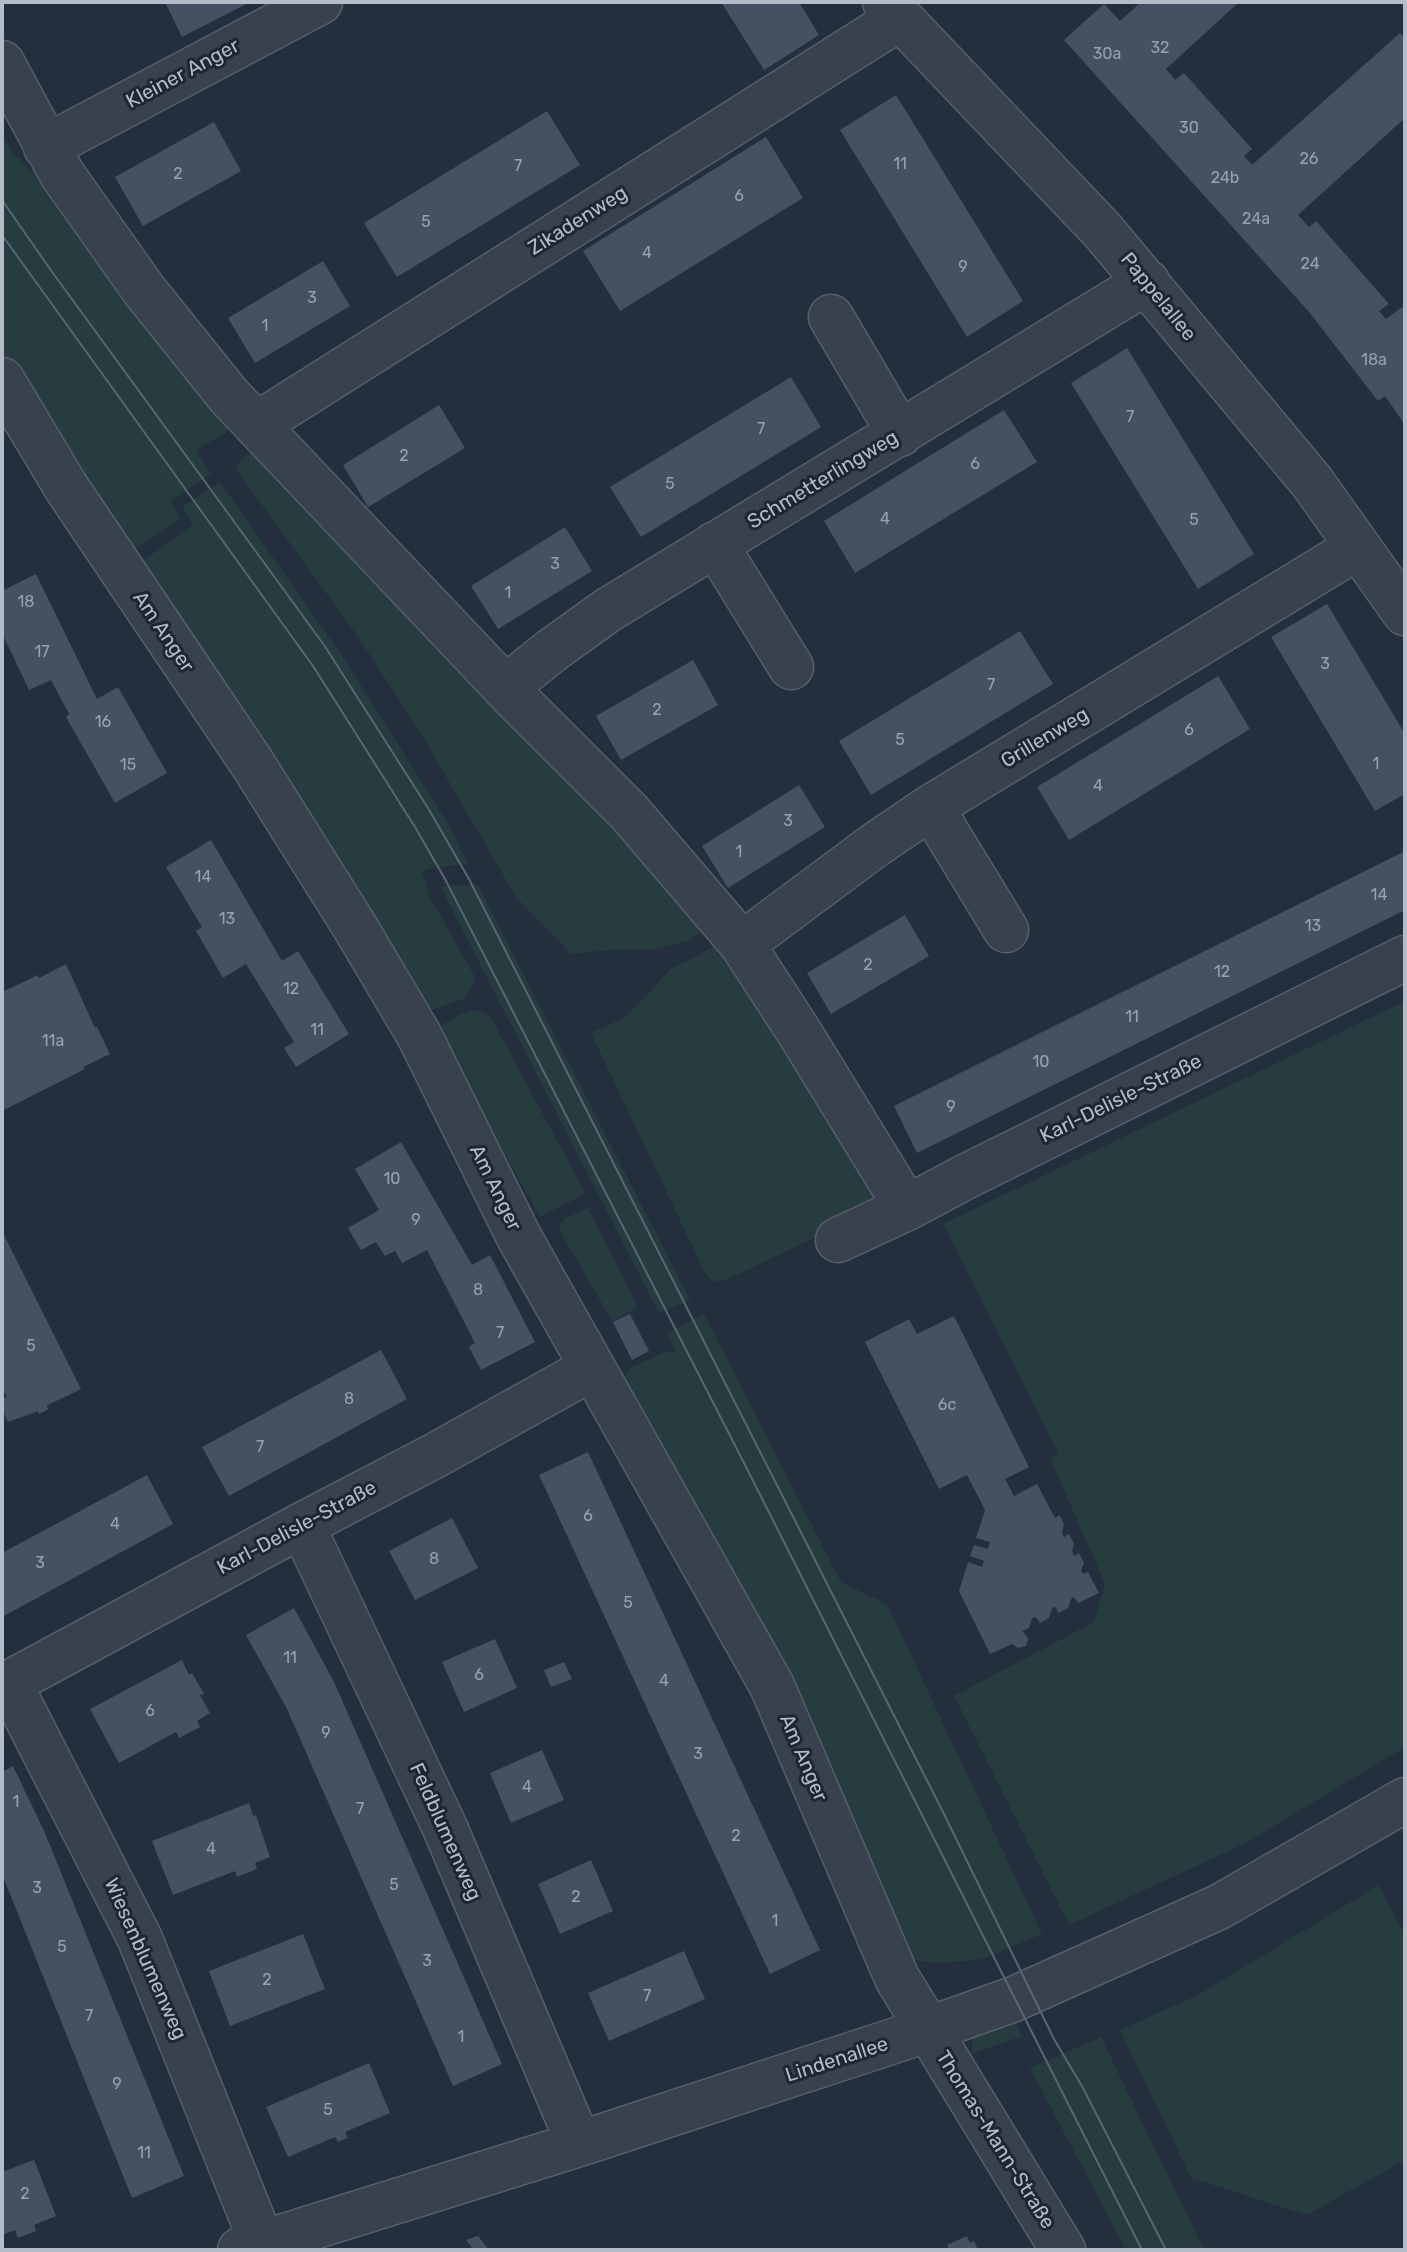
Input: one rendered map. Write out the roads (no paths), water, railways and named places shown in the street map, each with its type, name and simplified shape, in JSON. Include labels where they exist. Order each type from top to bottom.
[{"type":"street","name":"Kleiner Anger","points":[[46,147],[320,2]]},
{"type":"street","name":"Pappelallee","points":[[892,10],[1103,231],[1147,282],[1312,482],[1405,613]]},
{"type":"street","name":"Zikadenweg","points":[[256,425],[892,10]]},
{"type":"street","points":[[2,63],[62,174],[144,290],[229,396],[505,688],[629,812],[742,944],[907,1208]]},
{"type":"street","name":"Schmetterlingweg","points":[[505,688],[608,610],[1147,282]]},
{"type":"street","points":[[831,317],[900,434]]},
{"type":"street","name":"Am Anger","points":[[2,380],[66,487],[252,763],[419,1035],[519,1237],[772,1686],[897,1978],[927,2030]]},
{"type":"street","points":[[715,544],[791,667]]},
{"type":"street","name":"Grillenweg","points":[[742,944],[931,807],[1358,547]]},
{"type":"street","points":[[931,807],[1006,930]]},
{"type":"street","name":"Karl-Delisle-Straße","points":[[838,1240],[1405,958]]},
{"type":"street","name":"Karl-Delisle-Straße","points":[[6,1685],[592,1368]]},
{"type":"street","name":"Feldblumenweg","points":[[302,1525],[445,1828],[579,2144]]},
{"type":"street","name":"Wiesenblumenweg","points":[[6,1685],[140,1939],[251,2246]]},
{"type":"street","name":"Lindenallee","points":[[251,2246],[579,2144],[927,2030],[1023,1995],[1219,1907],[1405,1800]]},
{"type":"street","name":"Thomas-Mann-Straße","points":[[927,2030],[1063,2250]]},
{"type":"tram line","points":[[2,200],[324,645],[428,808],[469,879],[942,1810],[1054,2039],[1083,2088],[1166,2250]]},
{"type":"tram line","points":[[2,235],[313,666],[445,879],[1142,2250]]}]
